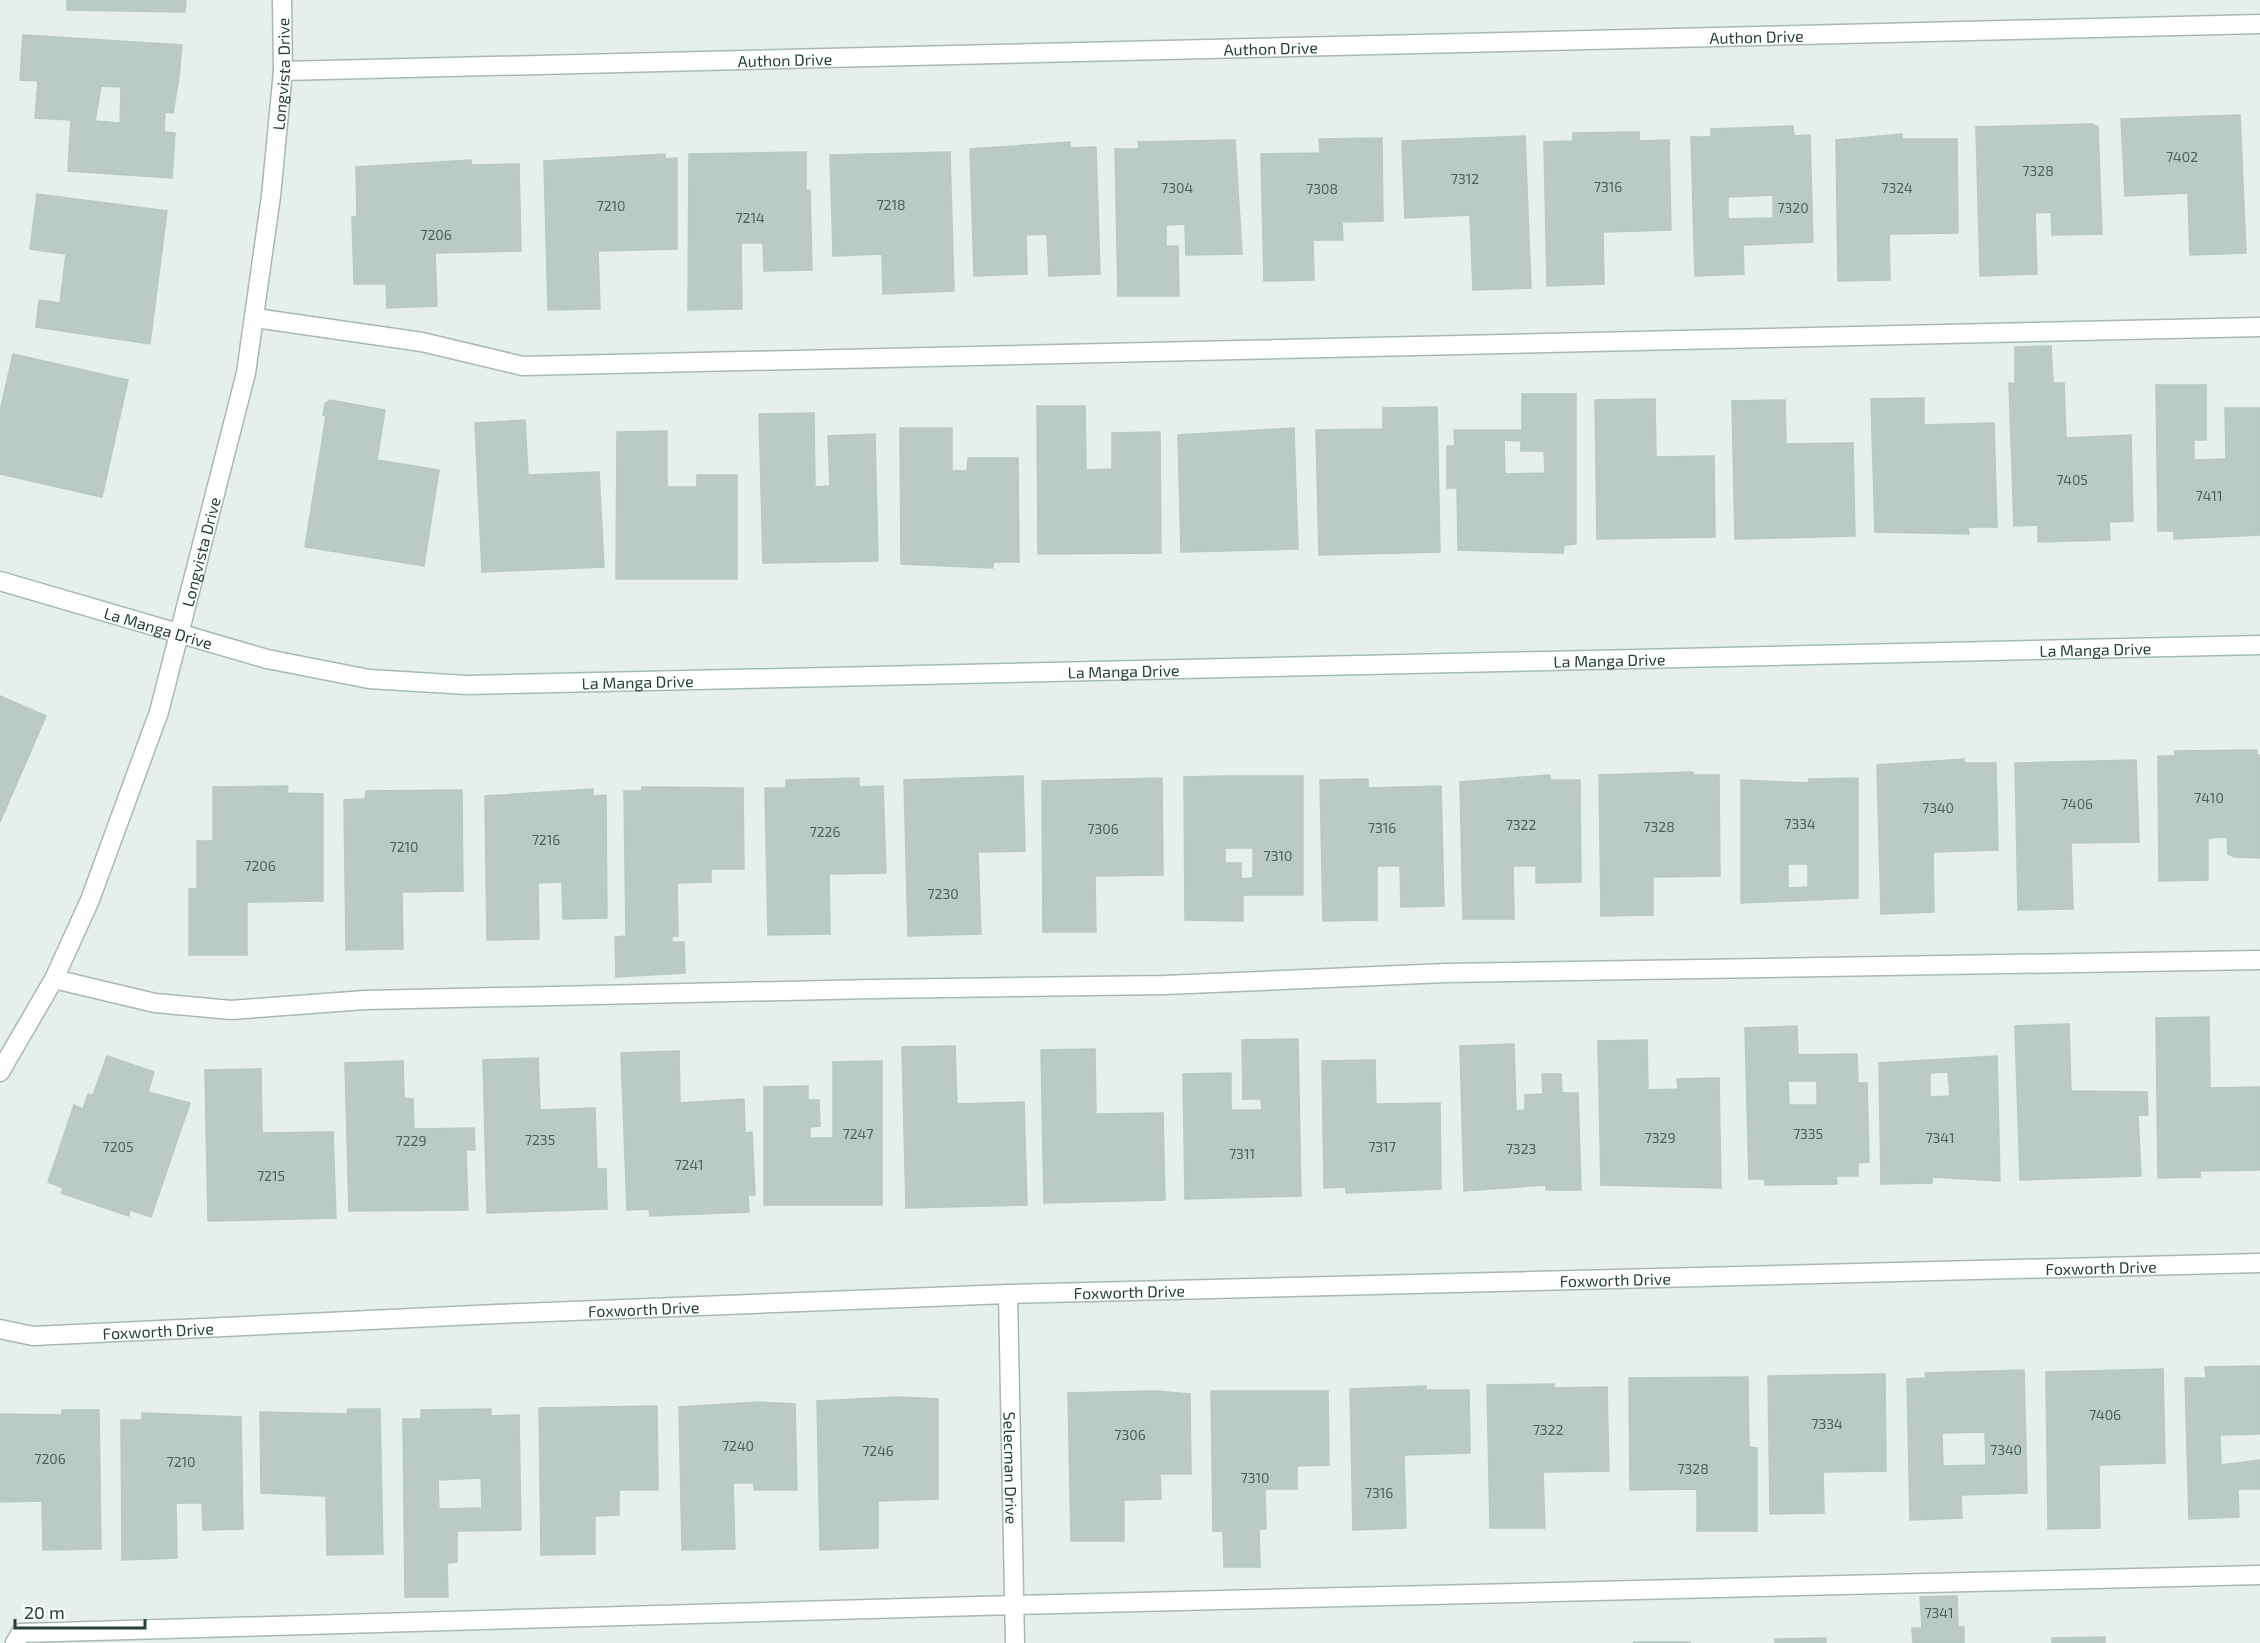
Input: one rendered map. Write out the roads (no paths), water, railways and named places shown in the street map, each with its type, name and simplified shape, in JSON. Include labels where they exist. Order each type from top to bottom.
[{"type":"street","name":"Longvista Drive","points":[[0,1072],[54,979],[90,900],[159,712],[246,373],[271,196],[283,71],[282,0]]},
{"type":"street","name":"Authon Drive","points":[[283,71],[2260,24]]},
{"type":"street","points":[[255,318],[422,342],[523,366],[2260,327]]},
{"type":"street","name":"La Manga Drive","points":[[0,581],[267,660],[369,679],[467,685],[2260,645]]},
{"type":"street","points":[[54,979],[155,1003],[231,1010],[365,1000],[873,988],[1165,985],[1458,973],[2260,960]]},
{"type":"street","name":"Foxworth Drive","points":[[0,1329],[33,1336],[496,1314],[1008,1294],[2260,1263]]},
{"type":"street","name":"Selecman Drive","points":[[1008,1294],[1015,1643]]},
{"type":"street","points":[[15,1643],[21,1633],[1014,1605],[2260,1575]]}]
